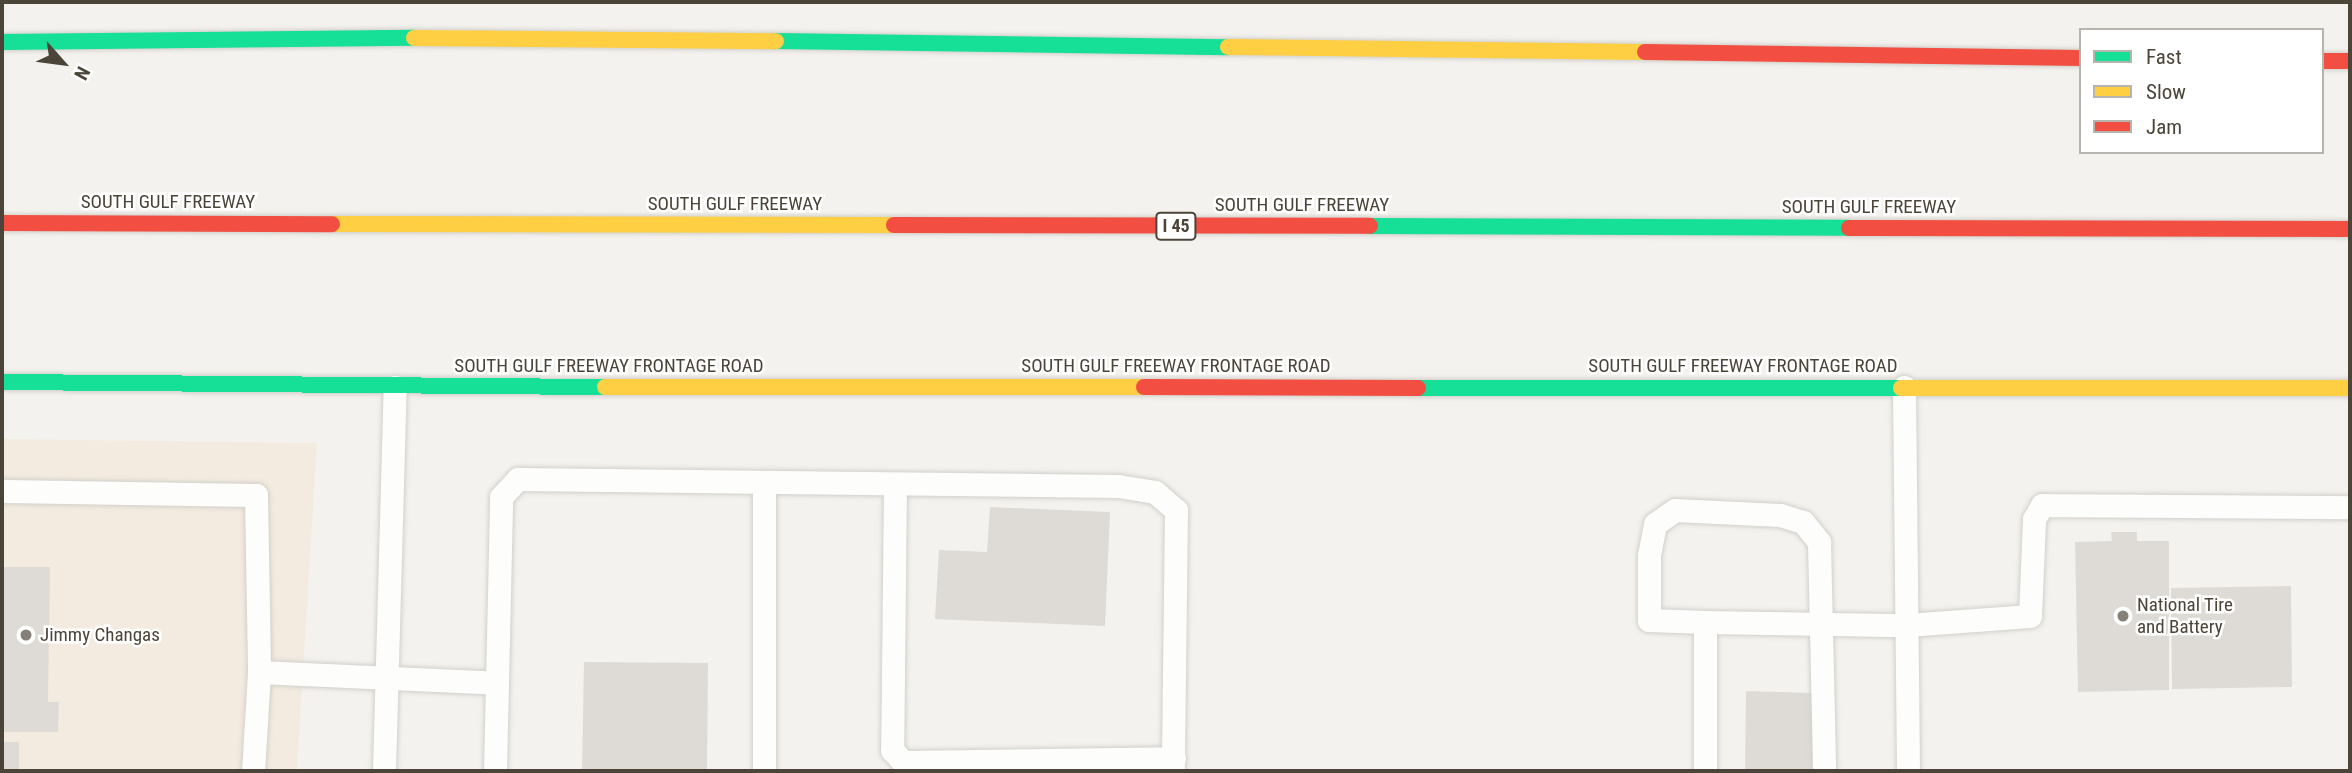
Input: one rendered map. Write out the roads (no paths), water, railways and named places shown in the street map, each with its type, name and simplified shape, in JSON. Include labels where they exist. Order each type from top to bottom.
[{"type":"main road","points":[[2,42],[462,37],[2079,58]]},
{"type":"main road","points":[[2324,61],[2350,61]]},
{"type":"main road","name":"SOUTH GULF FREEWAY","points":[[2,223],[2350,229]]},
{"type":"main road","name":"SOUTH GULF FREEWAY FRONTAGE ROAD","points":[[2,382],[395,387],[2350,388]]},
{"type":"lane","points":[[383,771],[395,387]]},
{"type":"lane","points":[[1904,387],[1908,771]]},
{"type":"lane","points":[[495,771],[501,497],[518,479],[1118,486],[1154,492],[1176,510],[1173,765],[903,762],[892,750],[895,484]]},
{"type":"lane","points":[[764,482],[764,771]]},
{"type":"lane","points":[[2,491],[256,495],[260,672],[253,771]]},
{"type":"lane","points":[[1824,771],[1820,623],[1819,542],[1803,522],[1780,515],[1675,510],[1655,524],[1649,555],[1648,620],[1705,622],[1820,623],[1906,625],[2030,616],[2034,519],[2042,505],[2350,507]]},
{"type":"lane","points":[[1705,622],[1705,771]]},
{"type":"lane","points":[[260,672],[497,683]]},
{"type":"place","name":"National Tire and Battery","points":[[2123,616]]},
{"type":"place","name":"Jimmy Changas","points":[[26,635]]}]
